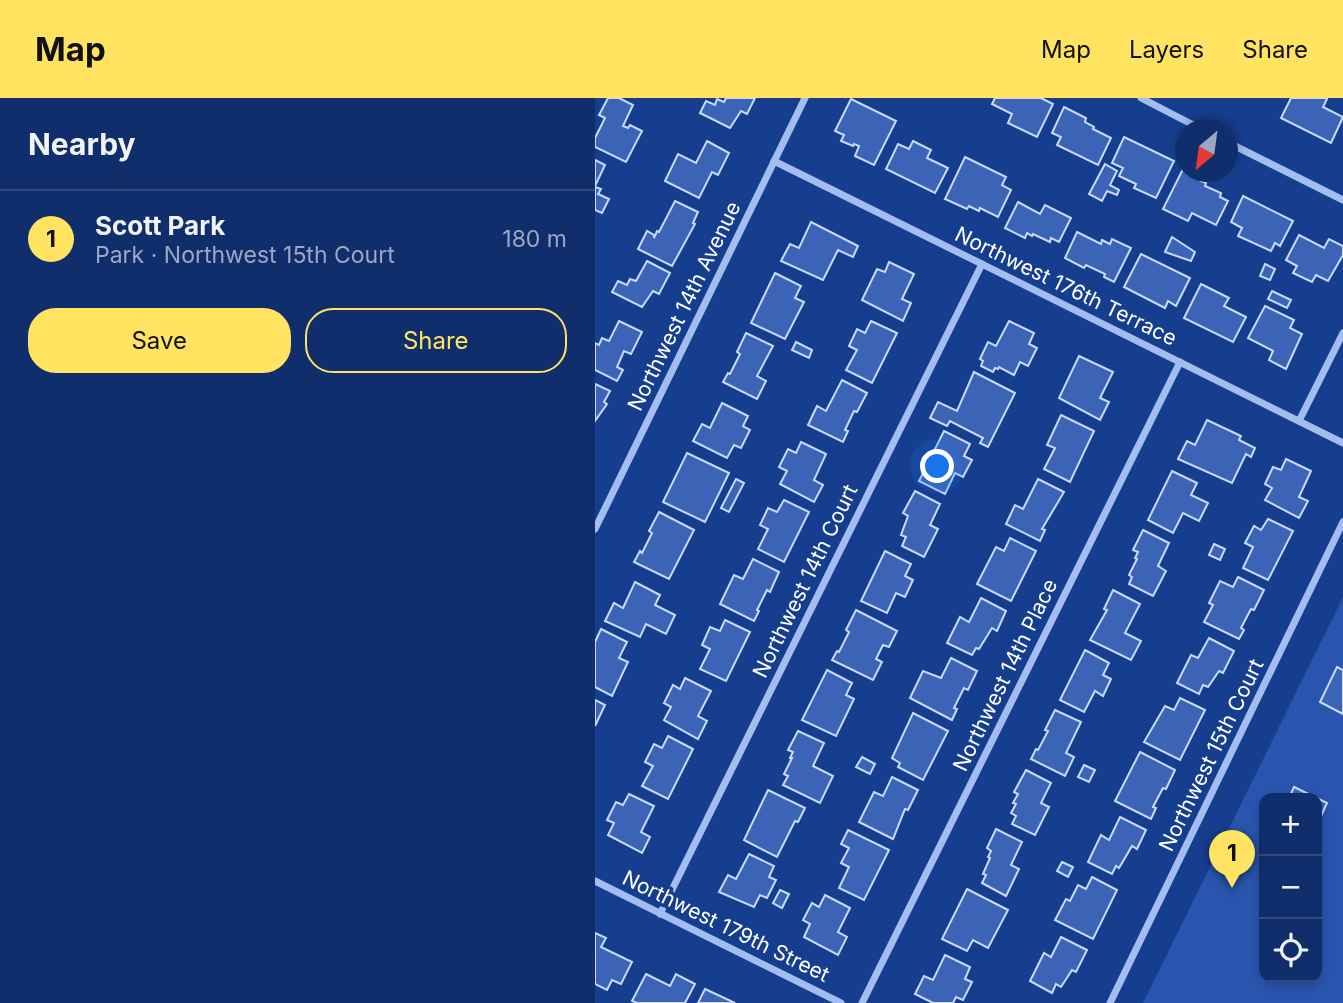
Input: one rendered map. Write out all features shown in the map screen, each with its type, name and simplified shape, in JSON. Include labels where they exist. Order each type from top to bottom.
[{"type":"street","name":"Northwest 14th Avenue","points":[[595,529],[805,98]]},
{"type":"street","points":[[1141,98],[1182,119]]},
{"type":"street","points":[[1238,148],[1343,200]]},
{"type":"street","name":"Northwest 176th Terrace","points":[[774,160],[1343,443]]},
{"type":"street","name":"Northwest 14th Court","points":[[660,914],[982,264]]},
{"type":"street","points":[[1299,421],[1343,333]]},
{"type":"street","name":"Northwest 14th Place","points":[[862,1003],[1180,362]]},
{"type":"street","name":"Northwest 15th Court","points":[[1110,1003],[1343,522]]},
{"type":"street","name":"Northwest 179th Street","points":[[595,881],[841,1003]]},
{"type":"shaded area","points":[[1343,597],[1343,1003],[1143,1003]]},
{"type":"building","points":[[608,98],[619,98],[633,105],[623,126],[628,128],[630,125],[642,131],[626,162],[595,147],[595,138],[605,118],[599,115]]},
{"type":"building","points":[[726,98],[755,98],[747,114],[741,111],[730,128],[700,113],[706,101],[715,105],[717,99],[724,102]]},
{"type":"building","points":[[995,98],[1041,98],[1053,104],[1037,137],[1008,123],[1012,114],[992,104]]},
{"type":"building","points":[[1291,98],[1325,98],[1327,99],[1323,107],[1343,117],[1331,143],[1281,118]]},
{"type":"building","points":[[851,99],[896,121],[874,165],[855,156],[859,146],[841,141],[844,135],[835,131]]},
{"type":"building","points":[[1064,107],[1086,118],[1085,122],[1094,127],[1093,129],[1111,138],[1098,165],[1057,145],[1061,137],[1052,133]]},
{"type":"building","points":[[1124,137],[1174,161],[1156,198],[1134,188],[1136,184],[1119,176],[1123,168],[1112,163]]},
{"type":"building","points":[[707,141],[729,153],[718,175],[712,172],[699,198],[665,181],[678,154],[696,163]]},
{"type":"building","points":[[913,141],[931,150],[927,158],[948,168],[935,193],[886,169],[898,144],[909,149]]},
{"type":"building","points":[[965,157],[1006,177],[1002,185],[1011,190],[998,217],[980,208],[979,211],[969,206],[967,209],[945,199]]},
{"type":"building","points":[[595,160],[605,165],[595,186]]},
{"type":"building","points":[[1105,164],[1117,171],[1110,185],[1119,190],[1117,195],[1107,191],[1102,201],[1089,194]]},
{"type":"building","points":[[1176,182],[1204,182],[1205,186],[1221,193],[1220,197],[1228,201],[1216,225],[1192,213],[1188,221],[1163,209]]},
{"type":"building","points":[[595,187],[601,189],[598,194],[609,199],[602,213],[595,210]]},
{"type":"building","points":[[1243,196],[1293,221],[1280,246],[1275,243],[1271,251],[1238,236],[1242,228],[1231,222]]},
{"type":"building","points":[[675,201],[698,212],[693,223],[695,224],[672,266],[638,249],[647,231],[654,235],[654,238],[657,231],[659,232]]},
{"type":"building","points":[[1018,202],[1040,214],[1045,205],[1071,218],[1059,242],[1051,238],[1050,242],[1027,233],[1025,238],[1005,228]]},
{"type":"building","points":[[811,222],[858,246],[853,257],[838,250],[823,280],[781,261],[790,244],[799,248]]},
{"type":"building","points":[[1077,232],[1101,244],[1102,240],[1110,244],[1112,239],[1131,248],[1114,282],[1104,277],[1105,274],[1086,265],[1084,268],[1065,258]]},
{"type":"building","points":[[1299,235],[1324,248],[1329,239],[1343,246],[1343,255],[1328,281],[1316,275],[1312,282],[1293,273],[1297,266],[1286,260]]},
{"type":"building","points":[[1172,237],[1195,252],[1191,261],[1165,252]]},
{"type":"building","points":[[1141,254],[1190,278],[1176,306],[1168,301],[1165,308],[1124,287]]},
{"type":"building","points":[[647,261],[670,273],[659,294],[653,291],[642,307],[612,292],[618,281],[627,285],[630,279],[636,281]]},
{"type":"building","points":[[889,262],[914,274],[902,299],[911,303],[903,321],[862,300],[877,269],[885,272]]},
{"type":"building","points":[[1265,264],[1275,269],[1270,280],[1260,276]]},
{"type":"building","points":[[775,273],[801,286],[795,298],[804,302],[785,339],[751,323]]},
{"type":"building","points":[[1201,284],[1229,298],[1224,306],[1246,317],[1233,342],[1184,318]]},
{"type":"building","points":[[1272,291],[1291,300],[1287,308],[1268,299]]},
{"type":"building","points":[[1265,306],[1294,320],[1290,328],[1302,334],[1286,369],[1269,360],[1273,351],[1248,338]]},
{"type":"building","points":[[619,321],[642,332],[631,354],[624,351],[617,367],[623,370],[617,381],[595,370],[595,343],[599,345],[602,338],[609,341]]},
{"type":"building","points":[[871,321],[897,333],[872,383],[846,370],[857,350],[849,346],[857,329],[865,333]]},
{"type":"building","points":[[1009,321],[1034,333],[1029,344],[1037,348],[1028,366],[1020,362],[1014,375],[999,367],[993,372],[981,366],[983,361],[980,359],[988,342],[996,346]]},
{"type":"building","points":[[746,333],[773,346],[757,376],[766,381],[757,399],[723,382],[740,354],[737,352]]},
{"type":"building","points":[[796,342],[812,350],[809,358],[792,350]]},
{"type":"building","points":[[1079,356],[1113,372],[1100,398],[1109,402],[1100,420],[1059,398]]},
{"type":"building","points":[[974,372],[1015,393],[988,447],[980,443],[983,438],[950,421],[947,426],[930,418],[938,402],[957,411]]},
{"type":"building","points":[[842,380],[867,393],[857,412],[854,411],[845,430],[848,431],[843,442],[808,425],[817,406],[826,411]]},
{"type":"building","points":[[595,384],[610,391],[604,402],[607,404],[595,421]]},
{"type":"building","points":[[722,403],[748,416],[743,426],[750,430],[741,448],[734,445],[727,458],[693,441],[702,424],[710,428]]},
{"type":"building","points":[[1061,415],[1094,431],[1070,482],[1044,469],[1055,448],[1047,445]]},
{"type":"building","points":[[1207,420],[1241,436],[1239,440],[1255,448],[1251,457],[1246,454],[1232,483],[1178,459],[1187,441],[1195,445]]},
{"type":"building","points":[[944,431],[970,444],[964,456],[972,460],[963,477],[955,473],[945,494],[919,481]]},
{"type":"building","points":[[801,442],[826,454],[814,480],[823,485],[814,502],[780,484],[787,471],[779,467],[788,449],[796,453]]},
{"type":"building","points":[[687,453],[729,473],[705,522],[663,502]]},
{"type":"building","points":[[1286,459],[1311,471],[1299,497],[1308,501],[1299,518],[1265,500],[1272,488],[1265,484],[1273,467],[1281,470]]},
{"type":"building","points":[[1172,471],[1197,483],[1191,495],[1208,503],[1199,521],[1183,513],[1173,533],[1148,520]]},
{"type":"building","points":[[736,479],[744,483],[729,512],[721,508]]},
{"type":"building","points":[[1038,479],[1064,492],[1042,529],[1045,530],[1040,541],[1006,524],[1015,505],[1023,509]]},
{"type":"building","points":[[915,491],[940,504],[930,525],[938,529],[924,557],[902,546],[906,537],[901,535],[908,516],[903,513]]},
{"type":"building","points":[[784,500],[809,512],[784,562],[758,549],[768,529],[760,525],[768,508],[777,512]]},
{"type":"building","points":[[659,512],[694,530],[669,579],[634,562],[652,533],[649,531]]},
{"type":"building","points":[[1268,519],[1293,531],[1268,580],[1243,568],[1253,547],[1245,543],[1254,526],[1261,530]]},
{"type":"building","points":[[1143,530],[1169,543],[1158,566],[1166,571],[1153,596],[1129,584],[1132,577],[1129,575],[1138,552],[1133,550]]},
{"type":"building","points":[[1010,538],[1036,551],[1011,601],[977,584],[996,547],[1004,551]]},
{"type":"building","points":[[1214,544],[1225,549],[1220,560],[1209,555]]},
{"type":"building","points":[[885,551],[911,564],[905,576],[913,580],[905,597],[896,593],[887,613],[861,601]]},
{"type":"building","points":[[753,559],[779,572],[770,592],[767,590],[754,621],[720,604],[734,575],[743,579]]},
{"type":"building","points":[[1238,577],[1264,590],[1241,628],[1244,630],[1239,639],[1204,622],[1213,605],[1209,603],[1220,581],[1233,587]]},
{"type":"building","points":[[635,582],[660,595],[655,605],[675,615],[666,634],[646,624],[640,637],[605,621],[614,603],[623,608]]},
{"type":"building","points":[[1113,590],[1140,604],[1125,633],[1141,641],[1131,660],[1090,640],[1107,610],[1104,609]]},
{"type":"building","points":[[981,598],[1006,611],[997,631],[992,628],[972,655],[947,643],[960,617],[969,622]]},
{"type":"building","points":[[856,610],[897,631],[889,647],[883,645],[876,659],[882,662],[873,680],[832,660],[849,632],[846,630]]},
{"type":"building","points":[[725,620],[750,632],[726,681],[700,669],[710,649],[702,645],[710,627],[720,631]]},
{"type":"building","points":[[601,629],[627,642],[619,658],[628,662],[612,696],[595,687],[595,642]]},
{"type":"building","points":[[1209,638],[1234,651],[1223,673],[1219,671],[1208,687],[1203,685],[1199,694],[1177,683],[1191,655],[1198,658]]},
{"type":"building","points":[[1085,650],[1109,663],[1103,675],[1111,679],[1103,696],[1095,691],[1084,712],[1060,700]]},
{"type":"building","points":[[951,658],[977,671],[968,690],[964,688],[954,708],[957,709],[952,720],[910,698],[923,671],[941,678]]},
{"type":"building","points":[[1337,667],[1343,670],[1343,714],[1320,702]]},
{"type":"building","points":[[827,670],[852,683],[846,695],[854,699],[836,736],[802,720]]},
{"type":"building","points":[[685,678],[711,691],[698,716],[707,721],[698,739],[664,720],[671,707],[664,703],[673,685],[680,689]]},
{"type":"building","points":[[1180,698],[1205,710],[1180,760],[1144,742],[1165,706],[1174,710]]},
{"type":"building","points":[[595,700],[605,705],[595,726]]},
{"type":"building","points":[[1055,710],[1081,722],[1066,753],[1074,757],[1065,776],[1031,759],[1048,731],[1045,730]]},
{"type":"building","points":[[913,713],[948,731],[923,780],[898,767],[900,763],[892,758]]},
{"type":"building","points":[[798,731],[824,743],[813,766],[833,776],[820,803],[783,785],[788,776],[784,774],[793,752],[788,750]]},
{"type":"building","points":[[668,736],[693,749],[668,799],[642,786],[653,766],[645,762],[654,744],[662,748]]},
{"type":"building","points":[[1140,752],[1175,770],[1153,807],[1156,808],[1151,819],[1115,801]]},
{"type":"building","points":[[862,757],[875,764],[870,774],[856,767]]},
{"type":"building","points":[[1084,765],[1095,770],[1089,782],[1078,777]]},
{"type":"building","points":[[1026,770],[1051,783],[1041,803],[1049,807],[1035,835],[1012,824],[1016,816],[1011,813],[1016,804],[1013,803],[1018,794],[1014,792]]},
{"type":"building","points":[[892,777],[918,790],[908,810],[905,809],[893,839],[859,822],[874,792],[883,796]]},
{"type":"building","points":[[1294,787],[1307,793],[1291,793]]},
{"type":"building","points":[[768,790],[805,808],[798,822],[795,821],[777,857],[744,840]]},
{"type":"building","points":[[629,794],[654,806],[641,832],[650,837],[642,853],[608,835],[614,823],[607,820],[616,802],[623,805]]},
{"type":"building","points":[[1322,800],[1327,803],[1322,814]]},
{"type":"building","points":[[1120,817],[1146,830],[1137,849],[1132,846],[1119,868],[1116,866],[1112,874],[1088,862],[1101,835],[1109,840]]},
{"type":"building","points":[[996,829],[1022,842],[1011,865],[1019,869],[1006,896],[982,883],[991,851],[987,848]]},
{"type":"building","points":[[848,830],[889,850],[864,900],[839,888],[849,867],[841,863],[849,848],[841,844]]},
{"type":"building","points":[[749,854],[774,866],[769,877],[776,880],[767,898],[760,895],[754,907],[719,892],[728,875],[736,879]]},
{"type":"building","points":[[1062,862],[1073,867],[1068,877],[1057,871]]},
{"type":"building","points":[[1092,877],[1117,890],[1093,939],[1055,920],[1066,899],[1070,901],[1078,885],[1086,889]]},
{"type":"building","points":[[967,889],[1008,910],[988,948],[973,940],[967,951],[942,939]]},
{"type":"building","points":[[780,890],[789,894],[782,908],[773,903]]},
{"type":"building","points":[[825,895],[850,908],[838,932],[847,937],[838,955],[804,937],[810,924],[803,920],[812,903],[819,907]]},
{"type":"building","points":[[595,933],[606,938],[601,947],[632,962],[621,984],[612,980],[607,990],[595,984]]},
{"type":"building","points":[[1061,937],[1087,950],[1076,972],[1072,970],[1061,987],[1056,984],[1052,993],[1030,981],[1044,953],[1051,957]]},
{"type":"building","points":[[945,955],[970,967],[965,979],[972,982],[963,1000],[956,997],[953,1003],[933,1003],[915,994],[924,976],[933,980]]},
{"type":"building","points":[[646,974],[670,986],[676,974],[695,984],[685,1003],[632,1001]]},
{"type":"building","points":[[705,989],[735,1003],[698,1003]]},
{"type":"place","name":"Scott Park","points":[[1232,888]]}]
